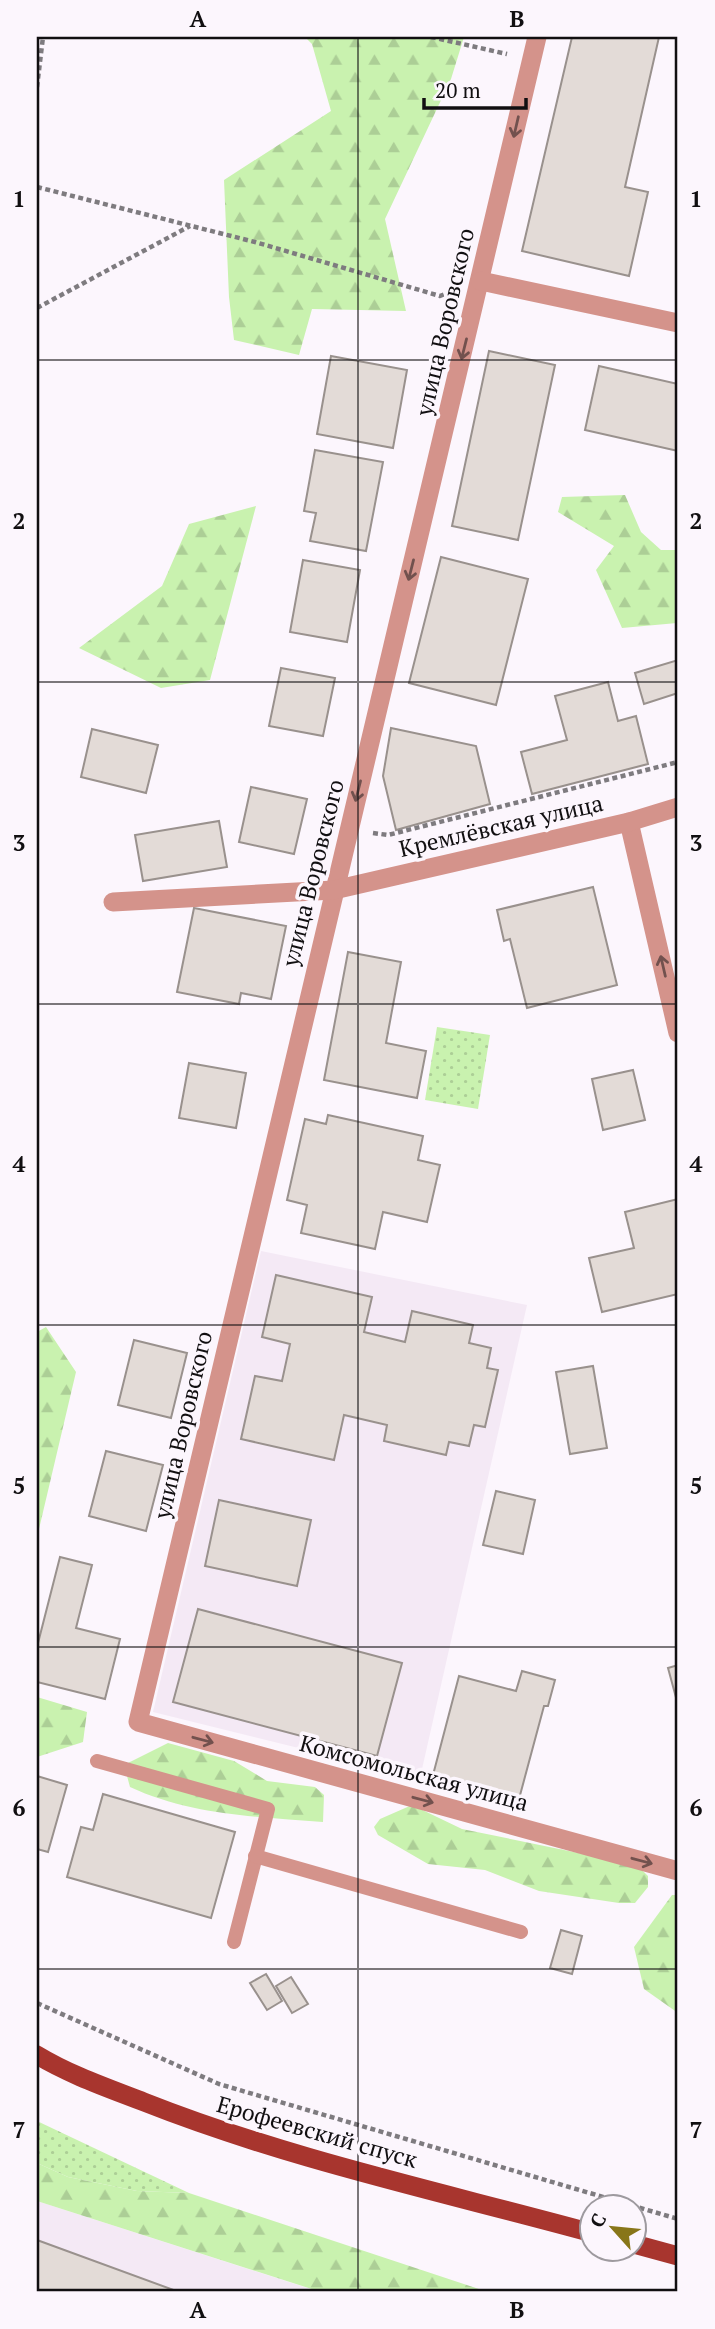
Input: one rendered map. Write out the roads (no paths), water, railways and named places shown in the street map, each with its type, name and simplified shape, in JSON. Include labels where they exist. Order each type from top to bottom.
[{"type":"main road","name":"Ерофеевский спуск","points":[[37,2055],[99,2084],[206,2126],[285,2152],[578,2229]]},
{"type":"main road","points":[[648,2248],[678,2256]]},
{"type":"street","name":"улица Воровского","points":[[138,1722],[537,37]]},
{"type":"street","points":[[481,281],[678,323]]},
{"type":"street","name":"Кремлёвская улица","points":[[113,902],[334,890],[629,822],[678,807]]},
{"type":"street","points":[[629,822],[678,1033]]},
{"type":"street","name":"Комсомольская улица","points":[[138,1722],[678,1871]]},
{"type":"lane","points":[[97,1761],[268,1809],[234,1942]]},
{"type":"lane","points":[[256,1856],[521,1932]]}]
